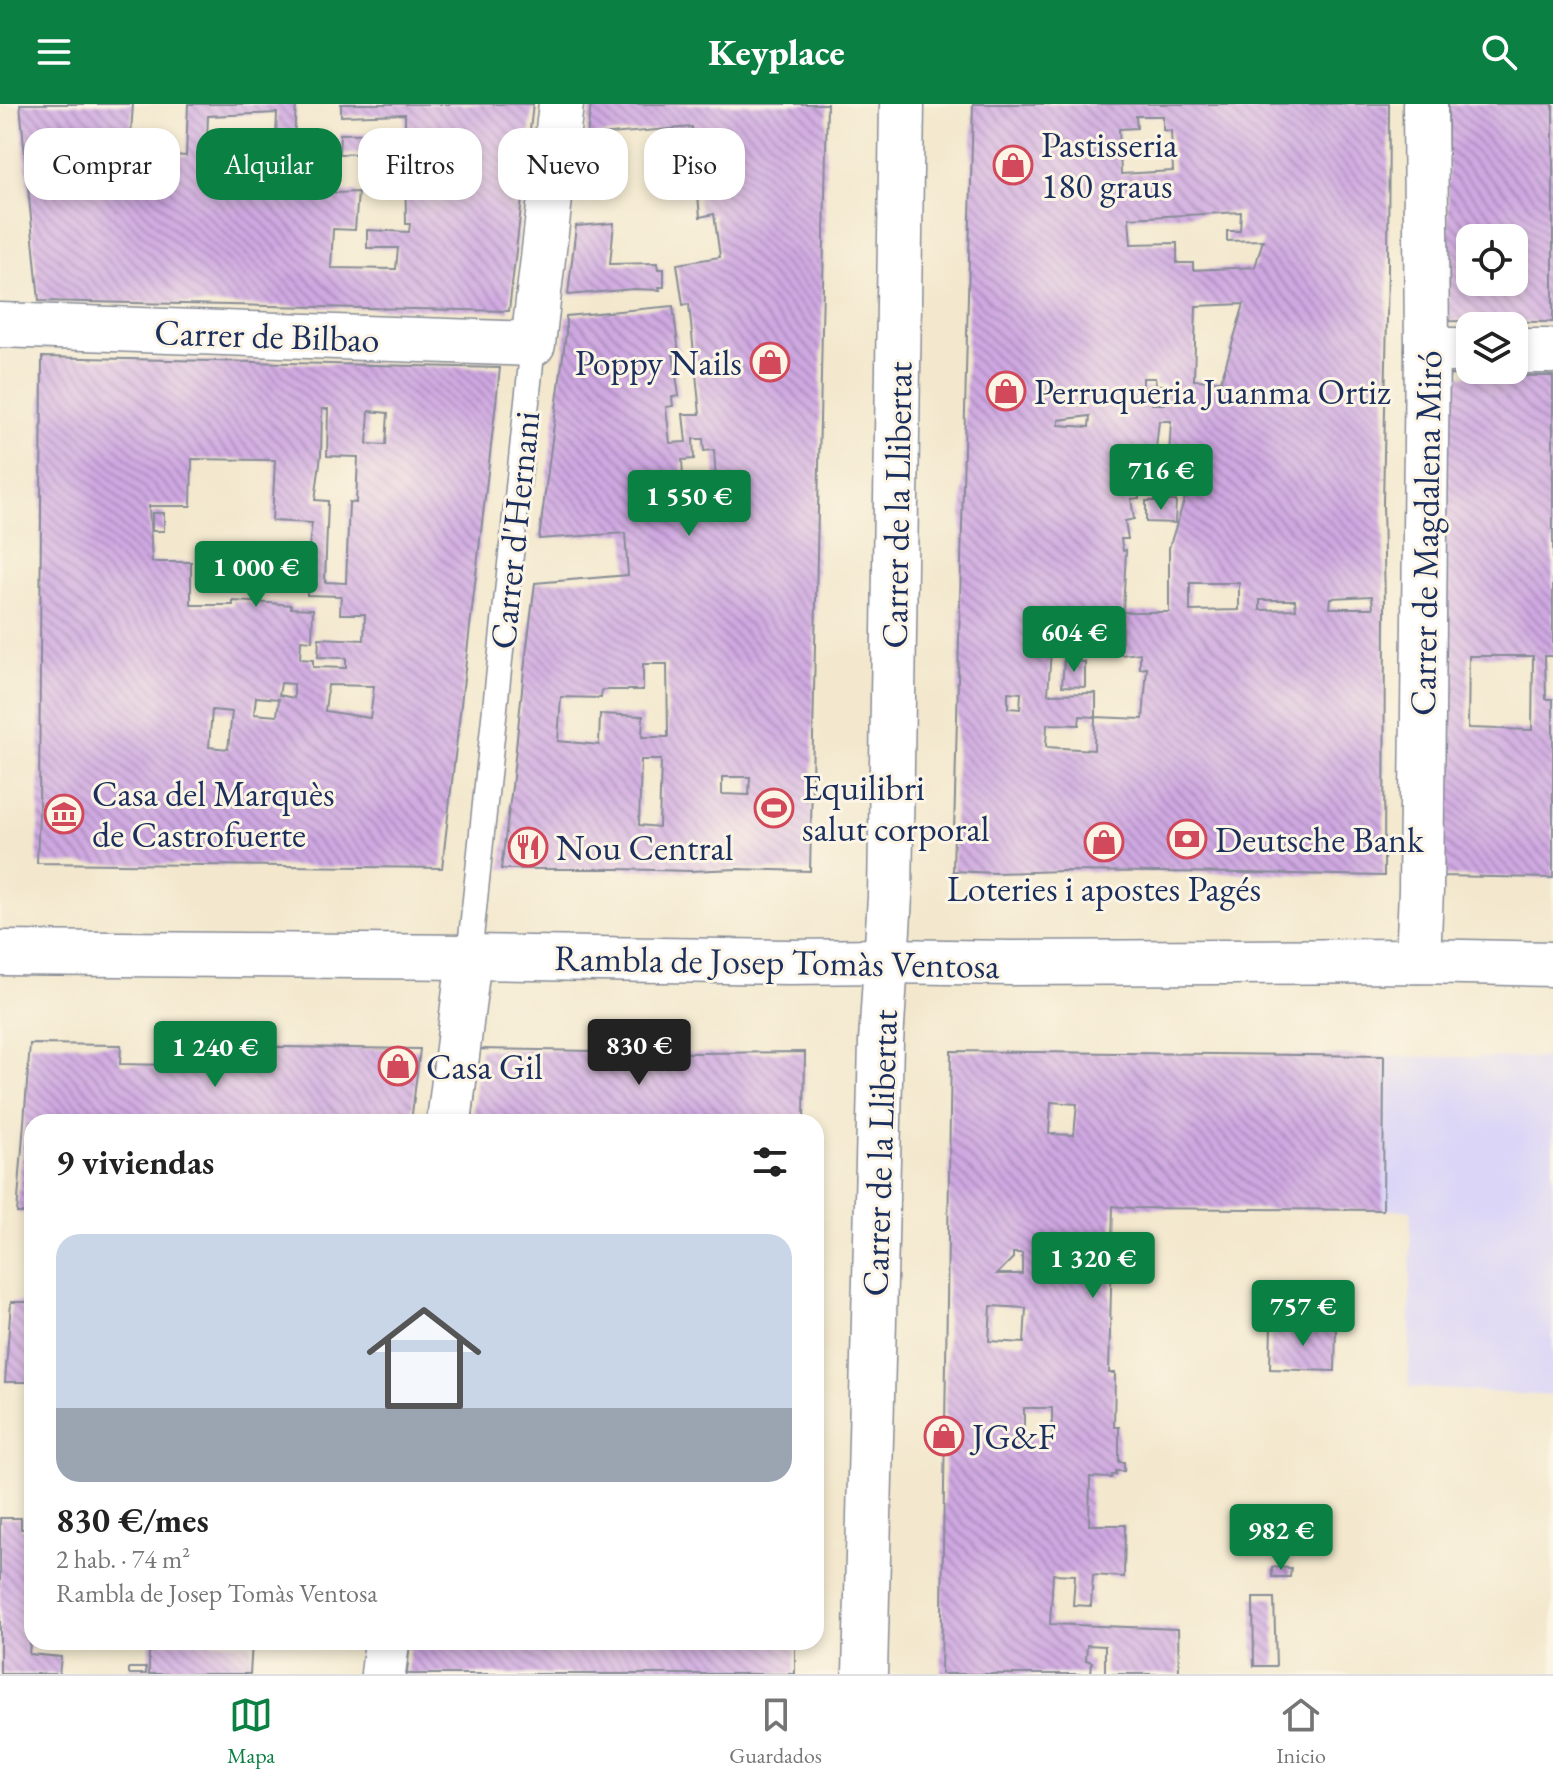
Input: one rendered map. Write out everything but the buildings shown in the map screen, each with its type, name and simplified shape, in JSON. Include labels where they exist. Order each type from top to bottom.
[{"type":"street","name":"Carrer d'Hernani","points":[[533,344],[561,104]]},
{"type":"street","name":"Carrer de la Llibertat","points":[[865,1674],[881,1042],[890,881],[902,104]]},
{"type":"street","name":"Carrer de Magdalena Miró","points":[[1418,961],[1427,350],[1425,104]]},
{"type":"street","name":"Carrer de Bilbao","points":[[0,325],[533,344]]},
{"type":"street","points":[[1427,350],[1456,350]]},
{"type":"street","points":[[1528,351],[1553,351]]},
{"type":"street","name":"Rambla de Josep Tomàs Ventosa","points":[[0,953],[789,962],[1418,961],[1553,964]]},
{"type":"street","points":[[450,1114],[469,957]]},
{"type":"street","points":[[383,1674],[386,1650]]},
{"type":"lane","name":"Carrer d'Hernani","points":[[469,957],[533,344]]},
{"type":"shaded area","points":[[1384,1056],[1553,1058],[1553,1396],[1409,1387],[1411,1210],[1383,1210]]},
{"type":"place","name":"Pastisseria 180 graus","points":[[1013,165]]},
{"type":"place","name":"Poppy Nails","points":[[770,362]]},
{"type":"place","name":"Perruqueria Juanma Ortiz","points":[[1006,391]]},
{"type":"place","name":"Equilibri salut corporal","points":[[774,808]]},
{"type":"place","name":"Casa del Marquès de Castrofuerte","points":[[64,814]]},
{"type":"place","name":"Deutsche Bank","points":[[1187,839]]},
{"type":"place","name":"Loteries i apostes Pagés","points":[[1104,842]]},
{"type":"place","name":"Nou Central","points":[[528,847]]},
{"type":"place","name":"Casa Gil","points":[[398,1066]]},
{"type":"place","name":"JG&F","points":[[944,1436]]}]
